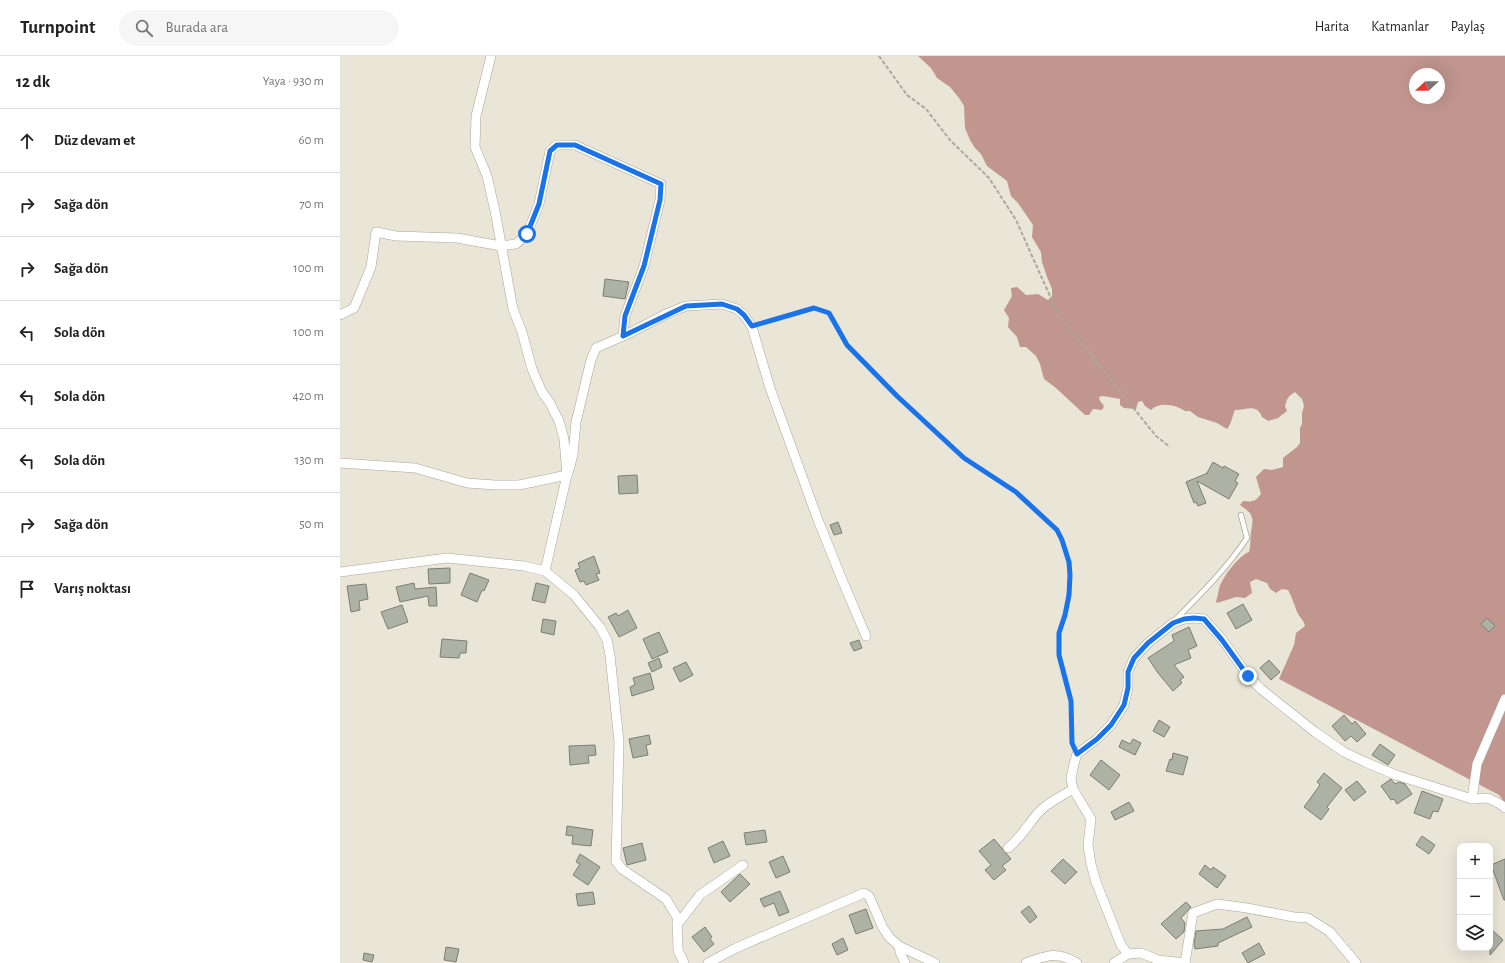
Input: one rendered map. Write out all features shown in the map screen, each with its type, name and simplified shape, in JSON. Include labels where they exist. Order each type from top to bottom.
[{"type":"street","points":[[491,56],[476,116],[475,147],[487,176],[495,211],[512,309],[522,332],[532,369],[542,392],[550,403],[559,421],[564,439],[567,475]]},
{"type":"street","points":[[340,315],[354,308],[371,267],[376,232],[396,236],[457,238],[501,246],[516,244],[527,234],[539,204],[550,151],[557,145],[575,145],[661,184],[660,200],[644,266],[625,316],[623,336]]},
{"type":"street","points":[[545,571],[573,454],[576,422],[591,360],[596,348],[686,306],[722,304],[737,309],[744,315],[752,326],[770,388],[818,520],[866,636]]},
{"type":"street","points":[[340,463],[415,468],[467,483],[520,485],[567,475]]},
{"type":"street","points":[[340,572],[447,558],[524,566],[545,571],[574,594],[597,623],[606,640],[610,655],[619,742],[616,861],[622,868],[666,898],[677,917],[678,950],[684,963]]},
{"type":"street","points":[[1128,954],[1121,945],[1096,882],[1088,845],[1091,819],[1073,789],[1071,778],[1077,754],[1097,739],[1111,725],[1124,705],[1128,688],[1128,672],[1134,658],[1148,643],[1173,623],[1184,619],[1204,619],[1222,640],[1248,676],[1261,689],[1315,732],[1344,752],[1396,775],[1472,799],[1488,798],[1505,808]]},
{"type":"street","points":[[1472,799],[1477,764],[1505,699]]},
{"type":"street","points":[[1008,848],[1021,835],[1040,811],[1073,789]]},
{"type":"street","points":[[677,925],[700,895],[743,865]]},
{"type":"street","points":[[708,963],[736,948],[864,892],[869,896],[883,928],[890,938],[899,946],[935,963]]},
{"type":"street","points":[[1114,963],[1128,954],[1141,953],[1158,960],[1185,963],[1193,913],[1217,904],[1308,918],[1330,932],[1356,963]]},
{"type":"street","points":[[899,946],[905,963]]},
{"type":"street","points":[[1026,963],[1045,956],[1056,954],[1067,957],[1077,963]]},
{"type":"lane","points":[[1173,623],[1206,589],[1247,538],[1241,515]]},
{"type":"path","points":[[878,56],[908,95],[926,109],[950,140],[989,178],[1016,220],[1058,314],[1156,436],[1170,447]]},
{"type":"path","points":[[752,326],[814,308],[829,313],[847,345],[897,396],[964,458],[1016,492],[1057,530],[1069,562],[1070,575],[1069,595],[1065,615],[1059,633],[1059,655],[1071,701],[1072,743],[1077,754]]},
{"type":"shaded area","points":[[918,56],[1505,56],[1505,803],[1499,795],[1279,679],[1294,645],[1296,633],[1305,626],[1297,612],[1288,590],[1282,589],[1276,593],[1270,589],[1267,583],[1256,579],[1250,582],[1252,593],[1245,598],[1236,597],[1217,603],[1216,601],[1220,585],[1223,579],[1236,562],[1249,552],[1250,549],[1252,516],[1240,505],[1243,501],[1257,499],[1261,494],[1256,477],[1264,469],[1272,470],[1283,467],[1283,458],[1300,443],[1300,428],[1302,424],[1302,413],[1304,406],[1302,399],[1295,392],[1293,393],[1288,398],[1285,406],[1287,411],[1278,418],[1268,421],[1262,417],[1257,410],[1251,408],[1235,410],[1227,429],[1217,423],[1198,417],[1190,411],[1185,411],[1177,407],[1163,405],[1155,407],[1151,410],[1145,406],[1142,401],[1138,402],[1136,409],[1124,408],[1120,405],[1120,399],[1103,396],[1099,397],[1104,406],[1102,410],[1093,409],[1089,415],[1085,415],[1044,379],[1036,356],[1026,347],[1020,347],[1017,337],[1008,327],[1009,318],[1004,310],[1012,296],[1011,288],[1017,287],[1026,295],[1038,294],[1048,300],[1052,296],[1052,289],[1042,262],[1041,252],[1032,237],[1033,225],[1018,203],[1011,196],[1007,181],[987,166],[981,154],[970,140],[965,128],[964,106],[959,98],[950,87],[937,78],[931,68]]},
{"type":"building","points":[[605,279],[629,282],[625,299],[603,296]]},
{"type":"building","points":[[1213,462],[1223,468],[1224,466],[1239,474],[1235,481],[1238,483],[1229,499],[1197,481],[1206,503],[1198,506],[1196,502],[1194,503],[1186,482],[1208,473]]},
{"type":"building","points":[[637,475],[638,493],[619,494],[618,476]]},
{"type":"building","points":[[838,522],[842,533],[834,535],[830,525]]},
{"type":"building","points":[[594,556],[600,573],[596,574],[599,580],[586,585],[584,581],[580,582],[575,570],[580,568],[578,563]]},
{"type":"building","points":[[450,568],[450,583],[429,584],[428,569]]},
{"type":"building","points":[[470,573],[489,580],[484,591],[482,590],[477,602],[461,595]]},
{"type":"building","points":[[414,583],[415,589],[436,587],[437,606],[429,606],[428,596],[400,602],[396,587]]},
{"type":"building","points":[[536,583],[549,586],[545,603],[532,600]]},
{"type":"building","points":[[366,584],[368,599],[359,601],[360,610],[351,612],[347,586]]},
{"type":"building","points":[[1243,604],[1252,620],[1236,629],[1227,613]]},
{"type":"building","points":[[402,605],[408,622],[388,629],[381,612]]},
{"type":"building","points":[[628,610],[637,628],[619,637],[608,617],[616,613],[618,616]]},
{"type":"building","points":[[1487,618],[1495,626],[1489,632],[1481,624]]},
{"type":"building","points":[[543,619],[556,621],[554,635],[541,632]]},
{"type":"building","points":[[1189,627],[1197,646],[1188,650],[1191,658],[1174,665],[1184,677],[1180,680],[1182,683],[1173,691],[1148,658],[1174,641],[1172,635]]},
{"type":"building","points":[[659,632],[668,652],[652,659],[643,639]]},
{"type":"building","points":[[442,639],[467,641],[466,653],[460,653],[459,658],[440,657]]},
{"type":"building","points":[[859,640],[862,648],[854,651],[850,643]]},
{"type":"building","points":[[659,658],[662,667],[652,672],[648,663]]},
{"type":"building","points":[[1269,660],[1280,672],[1271,680],[1260,668]]},
{"type":"building","points":[[686,662],[693,675],[680,682],[673,668]]},
{"type":"building","points":[[650,673],[654,689],[632,696],[630,687],[635,685],[633,678]]},
{"type":"building","points":[[1344,715],[1352,724],[1355,721],[1366,734],[1357,742],[1351,736],[1345,741],[1332,726]]},
{"type":"building","points":[[1159,720],[1170,727],[1164,737],[1153,731]]},
{"type":"building","points":[[649,735],[651,744],[646,745],[648,755],[633,758],[629,739]]},
{"type":"building","points":[[1133,739],[1141,743],[1135,755],[1119,747],[1122,740],[1130,744]]},
{"type":"building","points":[[1380,744],[1395,755],[1388,765],[1372,755]]},
{"type":"building","points":[[595,745],[596,755],[588,756],[589,763],[570,765],[569,746]]},
{"type":"building","points":[[1173,753],[1188,757],[1183,775],[1166,771],[1170,759],[1172,760]]},
{"type":"building","points":[[1101,760],[1120,775],[1109,790],[1090,775]]},
{"type":"building","points":[[1324,773],[1342,788],[1327,807],[1329,809],[1321,820],[1304,807],[1320,785],[1317,782]]},
{"type":"building","points":[[1391,779],[1395,784],[1399,782],[1405,784],[1412,794],[1397,804],[1394,799],[1391,800],[1381,786]]},
{"type":"building","points":[[1357,781],[1366,792],[1354,801],[1345,790]]},
{"type":"building","points":[[1422,791],[1443,799],[1438,812],[1433,811],[1430,819],[1414,813]]},
{"type":"building","points":[[1129,802],[1134,811],[1115,820],[1111,812]]},
{"type":"building","points":[[567,826],[593,830],[591,846],[572,844],[573,836],[566,835]]},
{"type":"building","points":[[765,830],[767,842],[746,845],[744,833]]},
{"type":"building","points":[[1422,836],[1435,845],[1429,854],[1416,845]]},
{"type":"building","points":[[994,839],[1011,859],[1002,866],[1006,870],[994,880],[985,870],[991,865],[979,851]]},
{"type":"building","points":[[723,841],[730,856],[714,863],[708,848]]},
{"type":"building","points":[[642,843],[646,860],[627,865],[623,848]]},
{"type":"building","points":[[580,854],[600,867],[588,885],[573,875],[580,864],[576,862]]},
{"type":"building","points":[[783,856],[790,872],[776,878],[769,862]]},
{"type":"building","points":[[1063,859],[1077,872],[1065,884],[1051,871]]},
{"type":"building","points":[[1505,859],[1505,900],[1493,870],[1493,864]]},
{"type":"building","points":[[1205,865],[1211,870],[1213,867],[1226,876],[1217,888],[1199,874]]},
{"type":"building","points":[[740,874],[750,884],[730,902],[721,892]]},
{"type":"building","points":[[780,891],[789,912],[779,916],[774,903],[764,907],[760,899]]},
{"type":"building","points":[[593,892],[595,904],[578,906],[576,894]]},
{"type":"building","points":[[1186,902],[1191,907],[1181,918],[1185,923],[1184,932],[1176,939],[1161,924]]},
{"type":"building","points":[[1029,906],[1037,917],[1030,923],[1021,912]]},
{"type":"building","points":[[866,909],[873,928],[856,934],[849,915]]},
{"type":"building","points":[[1247,917],[1252,927],[1218,943],[1218,946],[1195,949],[1194,944],[1196,931],[1223,929]]},
{"type":"building","points":[[705,927],[712,937],[710,939],[714,944],[704,952],[692,937]]},
{"type":"building","points":[[1493,931],[1503,940],[1490,955],[1490,951],[1493,951]]},
{"type":"building","points":[[843,938],[848,950],[837,955],[832,944]]},
{"type":"building","points":[[1259,943],[1265,954],[1248,963],[1242,953]]},
{"type":"building","points":[[446,947],[459,949],[456,962],[444,960]]},
{"type":"building","points":[[364,953],[374,955],[372,962],[363,960]]},
{"type":"route","points":[[527,234],[539,204],[550,151],[557,145],[575,145],[661,184],[660,200],[644,266],[625,316],[623,336],[666,314],[686,306],[722,304],[737,309],[744,315],[752,326],[814,308],[829,313],[847,345],[897,396],[964,458],[1016,492],[1057,530],[1069,562],[1070,575],[1069,595],[1065,615],[1059,633],[1059,655],[1071,701],[1072,743],[1077,754],[1097,739],[1111,725],[1124,705],[1128,688],[1128,672],[1134,658],[1148,643],[1173,623],[1184,619],[1204,619],[1222,640],[1248,676]]}]
